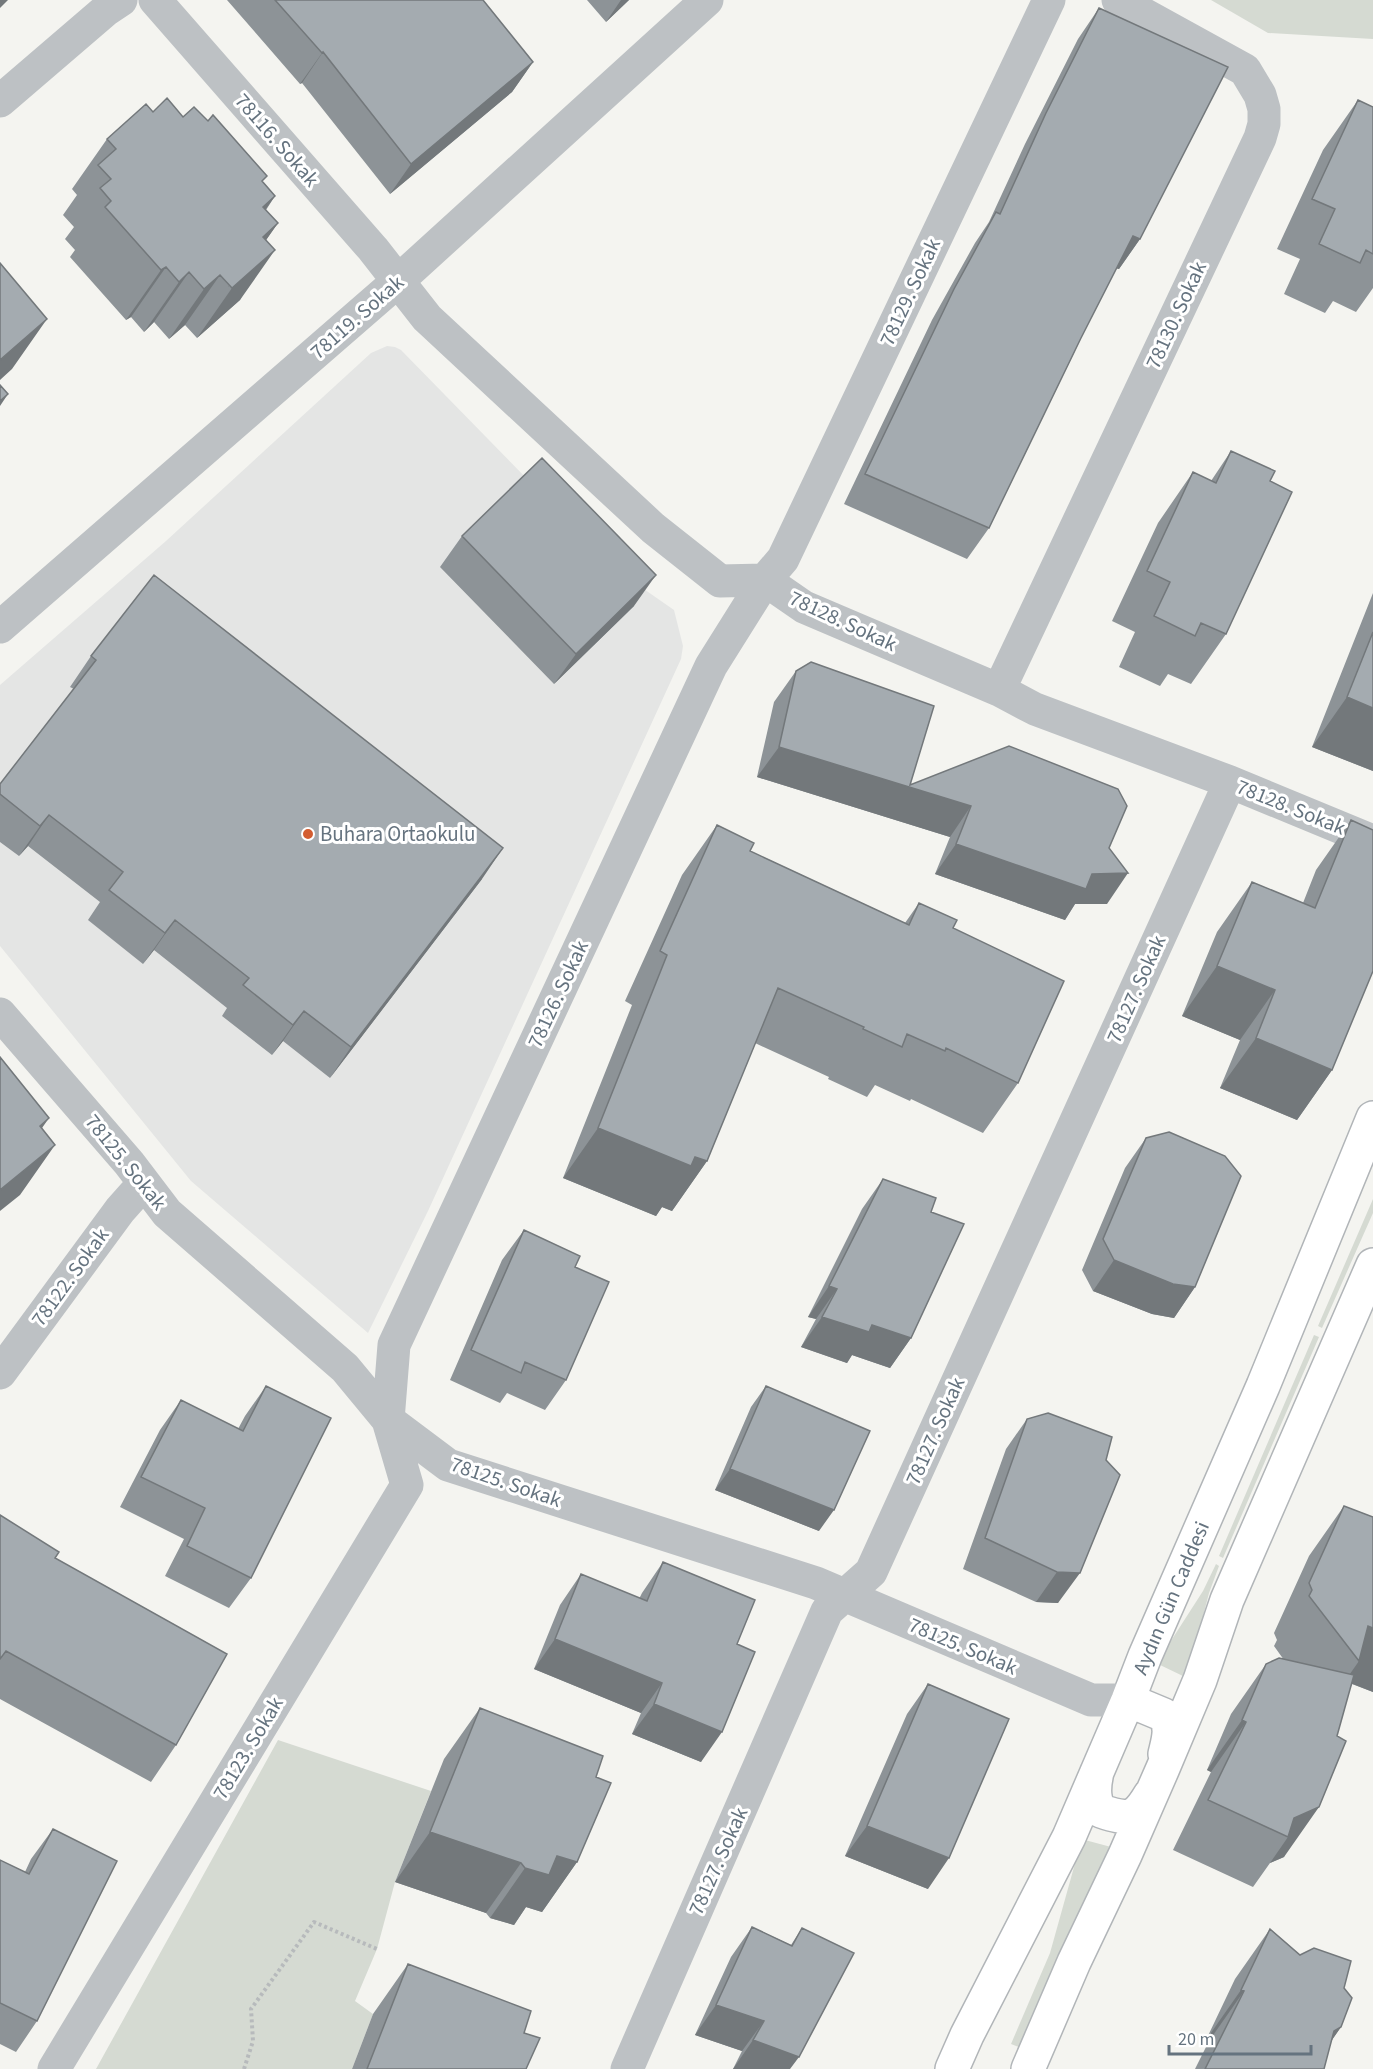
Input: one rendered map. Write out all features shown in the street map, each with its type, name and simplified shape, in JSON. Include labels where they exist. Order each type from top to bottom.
[{"type":"main road","name":"Aydın Gün Caddesi","points":[[952,2069],[967,2035],[1069,1837],[1263,1386],[1373,1118]]},
{"type":"main road","points":[[1028,2069],[1158,1779],[1200,1680],[1227,1600],[1373,1265]]},
{"type":"main road","points":[[1097,1770],[1094,1782],[1095,1798],[1101,1811],[1119,1817],[1131,1816],[1140,1810],[1158,1779],[1169,1740],[1167,1720],[1164,1715],[1128,1700]]},
{"type":"street","points":[[0,101],[106,10],[121,0]]},
{"type":"street","name":"78116. Sokak","points":[[155,0],[373,249],[398,281]]},
{"type":"street","name":"78119. Sokak","points":[[0,627],[398,281],[707,0]]},
{"type":"street","name":"78129. Sokak","points":[[765,580],[783,559],[1049,0]]},
{"type":"street","name":"78130. Sokak","points":[[999,690],[1260,138],[1264,123],[1264,109],[1260,95],[1245,70],[1118,0]]},
{"type":"street","name":"78128. Sokak","points":[[398,281],[427,318],[653,528],[720,581],[765,580],[804,607],[999,690],[1035,709],[1230,782],[1373,841]]},
{"type":"street","name":"78126. Sokak","points":[[388,1420],[394,1345],[711,666],[765,580]]},
{"type":"street","name":"78127. Sokak","points":[[627,2069],[827,1611],[871,1572],[1230,782]]},
{"type":"street","name":"78125. Sokak","points":[[0,1014],[167,1213],[345,1368],[388,1420],[448,1465],[816,1583],[1091,1700],[1128,1700]]},
{"type":"street","name":"78122. Sokak","points":[[0,1373],[120,1209],[144,1183]]},
{"type":"street","name":"78123. Sokak","points":[[54,2069],[406,1485],[388,1420]]},
{"type":"path","points":[[244,2069],[253,2041],[251,2009],[314,1922],[376,1949]]},
{"type":"shaded area","points":[[1211,0],[1373,0],[1373,39],[1268,33]]},
{"type":"shaded area","points":[[387,346],[401,350],[615,569],[674,610],[683,646],[681,659],[428,1211],[368,1333],[191,1181],[0,946],[0,685],[166,541],[371,353]]},
{"type":"shaded area","points":[[1373,1199],[1373,1213],[1322,1328],[1318,1326]]},
{"type":"shaded area","points":[[1314,1335],[1319,1337],[1223,1558],[1219,1556]]},
{"type":"shaded area","points":[[1216,1564],[1219,1566],[1209,1593],[1188,1675],[1185,1677],[1158,1664],[1158,1661],[1203,1591]]},
{"type":"shaded area","points":[[278,1740],[431,1791],[395,1882],[377,1949],[355,2001],[373,2014],[352,2069],[96,2069]]},
{"type":"shaded area","points":[[1085,1840],[1111,1847],[1019,2047],[1011,2044],[1050,1953],[1081,1842]]},
{"type":"building","points":[[275,0],[483,0],[533,62],[411,164],[323,52]]},
{"type":"building","points":[[1099,8],[1228,67],[1140,239],[1133,236],[989,528],[865,474],[954,289],[996,212],[1000,214],[1046,113]]},
{"type":"building","points":[[167,98],[183,117],[194,107],[208,121],[213,115],[267,176],[262,181],[275,196],[263,207],[278,223],[263,237],[275,250],[232,288],[220,275],[204,289],[189,272],[179,282],[166,267],[161,270],[105,207],[111,201],[100,188],[111,179],[98,165],[116,149],[107,139],[146,104],[153,112]]},
{"type":"building","points":[[1358,100],[1373,107],[1373,254],[1366,250],[1360,263],[1319,244],[1335,209],[1312,199]]},
{"type":"building","points":[[0,263],[47,319],[0,360]]},
{"type":"building","points":[[0,385],[8,394],[0,401]]},
{"type":"building","points":[[1231,451],[1275,471],[1270,481],[1292,492],[1226,634],[1201,623],[1195,636],[1154,616],[1170,582],[1147,571],[1193,472],[1216,483]]},
{"type":"building","points":[[542,458],[656,575],[576,654],[462,536]]},
{"type":"building","name":"Buhara Ortaokulu","points":[[154,575],[503,848],[351,1047],[304,1011],[293,1025],[243,985],[249,978],[175,920],[165,933],[109,890],[123,872],[49,815],[40,826],[0,794],[0,784],[96,660],[91,656]]},
{"type":"building","points":[[1373,632],[1373,708],[1347,697]]},
{"type":"building","points":[[811,662],[934,706],[910,785],[1009,746],[1118,789],[1127,806],[1109,848],[1128,873],[1092,874],[1086,889],[956,844],[971,806],[779,747],[796,671]]},
{"type":"building","points":[[1351,820],[1373,830],[1373,971],[1332,1070],[1256,1038],[1275,990],[1217,966],[1252,882],[1315,908]]},
{"type":"building","points":[[717,825],[754,843],[750,851],[909,925],[919,903],[957,920],[953,928],[1064,981],[1018,1083],[946,1048],[945,1051],[907,1034],[902,1047],[778,988],[707,1161],[695,1157],[691,1166],[598,1128],[667,955],[660,951]]},
{"type":"building","points":[[0,1057],[49,1118],[40,1126],[55,1145],[0,1190]]},
{"type":"building","points":[[1169,1132],[1225,1156],[1241,1176],[1195,1287],[1173,1284],[1114,1260],[1103,1239],[1146,1138]]},
{"type":"building","points":[[883,1179],[936,1198],[931,1212],[964,1224],[911,1338],[872,1325],[869,1332],[822,1317],[837,1289],[829,1286]]},
{"type":"building","points":[[524,1230],[580,1256],[575,1267],[609,1282],[566,1380],[525,1362],[521,1373],[471,1350]]},
{"type":"building","points":[[266,1386],[331,1418],[251,1578],[187,1546],[205,1508],[141,1477],[181,1400],[243,1431]]},
{"type":"building","points":[[766,1386],[870,1431],[834,1510],[730,1469]]},
{"type":"building","points":[[1048,1413],[1112,1437],[1106,1460],[1120,1475],[1080,1573],[1057,1572],[985,1538],[1027,1419]]},
{"type":"building","points":[[1344,1506],[1373,1517],[1373,1628],[1368,1626],[1359,1661],[1309,1596],[1312,1590],[1309,1583]]},
{"type":"building","points":[[0,1515],[59,1552],[55,1558],[227,1654],[176,1745],[6,1651],[0,1659]]},
{"type":"building","points":[[663,1562],[755,1600],[737,1644],[755,1652],[722,1732],[654,1704],[662,1683],[555,1639],[581,1574],[647,1601]]},
{"type":"building","points":[[1279,1658],[1354,1675],[1337,1736],[1346,1741],[1319,1807],[1294,1818],[1288,1837],[1208,1800],[1246,1722],[1242,1720],[1266,1664]]},
{"type":"building","points":[[928,1684],[1009,1719],[949,1858],[867,1826]]},
{"type":"building","points":[[480,1708],[603,1756],[596,1777],[611,1783],[577,1862],[557,1856],[549,1875],[430,1832]]},
{"type":"building","points":[[53,1829],[117,1861],[37,2021],[0,2003],[0,1860],[29,1874]]},
{"type":"building","points":[[752,1927],[792,1946],[802,1928],[854,1953],[799,2057],[753,2040],[764,2021],[716,2005]]},
{"type":"building","points":[[1270,1929],[1300,1955],[1314,1948],[1351,1961],[1344,1988],[1352,1998],[1341,2027],[1334,2031],[1324,2069],[1205,2069],[1244,1991],[1241,1990]]},
{"type":"building","points":[[408,1964],[531,2011],[524,2033],[540,2038],[526,2069],[367,2069]]},
{"type":"place","name":"Buhara Ortaokulu","points":[[308,834]]}]
